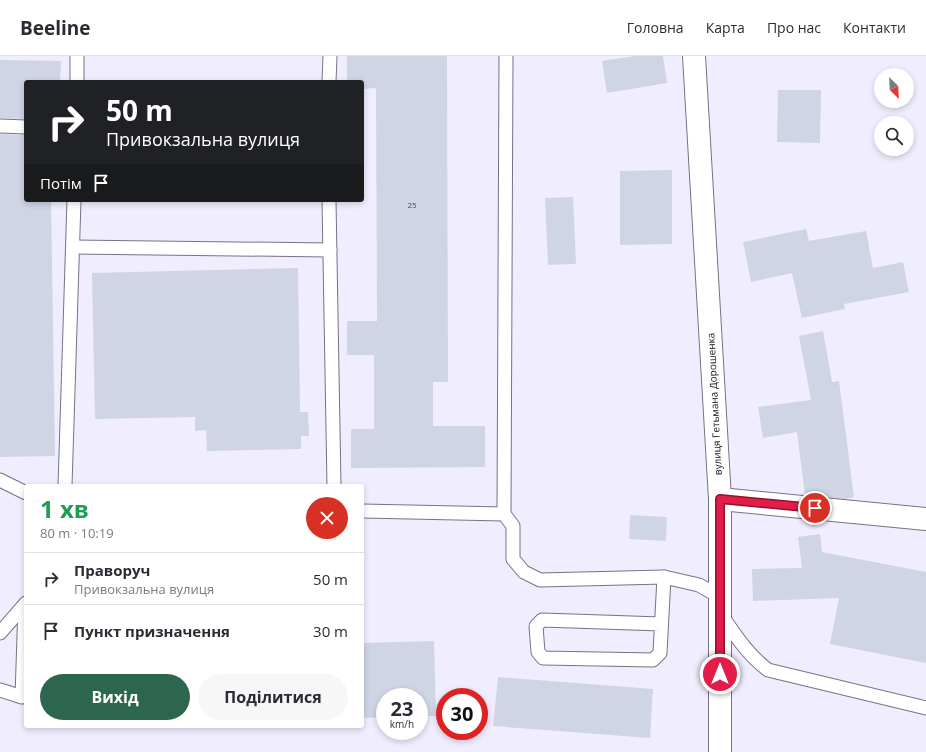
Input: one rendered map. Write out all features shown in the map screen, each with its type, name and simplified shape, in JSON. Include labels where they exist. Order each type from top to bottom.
[{"type":"street","name":"вулиця Гетьмана Дорошенка","points":[[694,56],[720,499],[720,752]]},
{"type":"street","points":[[720,499],[926,519]]},
{"type":"lane","points":[[77,56],[77,80]]},
{"type":"lane","points":[[330,56],[330,80]]},
{"type":"lane","points":[[506,56],[504,514],[513,526],[514,559],[524,572],[540,580],[664,577],[699,585],[720,605],[743,646],[755,660],[768,670],[926,708]]},
{"type":"lane","points":[[0,126],[24,127]]},
{"type":"lane","points":[[65,484],[74,202]]},
{"type":"lane","points":[[329,202],[334,484]]},
{"type":"lane","points":[[73,247],[330,250]]},
{"type":"lane","points":[[0,480],[24,492]]},
{"type":"lane","points":[[364,511],[504,514]]},
{"type":"lane","points":[[661,624],[542,620],[536,626],[538,652],[543,658],[653,660],[660,653],[664,577]]},
{"type":"lane","points":[[0,633],[24,606]]},
{"type":"lane","points":[[0,690],[22,697],[24,650]]},
{"type":"building","points":[[347,56],[447,56],[448,382],[433,382],[433,426],[485,426],[485,467],[351,468],[351,429],[374,429],[374,355],[347,355],[347,321],[377,321],[376,88],[364,89],[364,80],[347,80]]},
{"type":"building","points":[[635,56],[663,56],[667,83],[607,93],[602,61]]},
{"type":"building","points":[[0,60],[61,61],[60,80],[24,80],[24,119],[0,118]]},
{"type":"building","points":[[778,90],[821,90],[820,143],[777,142]]},
{"type":"building","points":[[0,134],[24,135],[24,202],[51,202],[55,456],[0,457]]},
{"type":"building","points":[[672,170],[672,244],[620,245],[620,171]]},
{"type":"building","points":[[573,197],[576,264],[548,265],[545,198]]},
{"type":"building","points":[[806,229],[809,241],[866,231],[873,268],[903,262],[909,292],[844,304],[845,309],[802,318],[792,273],[751,282],[743,242]]},
{"type":"building","points":[[298,268],[300,412],[308,412],[309,436],[301,436],[301,449],[207,451],[206,430],[195,431],[195,417],[95,419],[92,273]]},
{"type":"building","points":[[823,331],[832,382],[839,381],[854,497],[845,499],[805,495],[797,432],[763,438],[758,407],[811,400],[799,336]]},
{"type":"building","points":[[630,515],[667,517],[666,541],[629,539]]},
{"type":"building","points":[[820,534],[822,552],[926,572],[926,663],[830,644],[839,598],[753,601],[752,569],[802,568],[798,537]]},
{"type":"building","points":[[434,641],[436,716],[428,716],[428,688],[376,688],[376,717],[364,718],[364,643]]},
{"type":"building","points":[[498,677],[653,689],[650,738],[493,726]]},
{"type":"route","points":[[720,674],[720,499],[815,508]]}]
